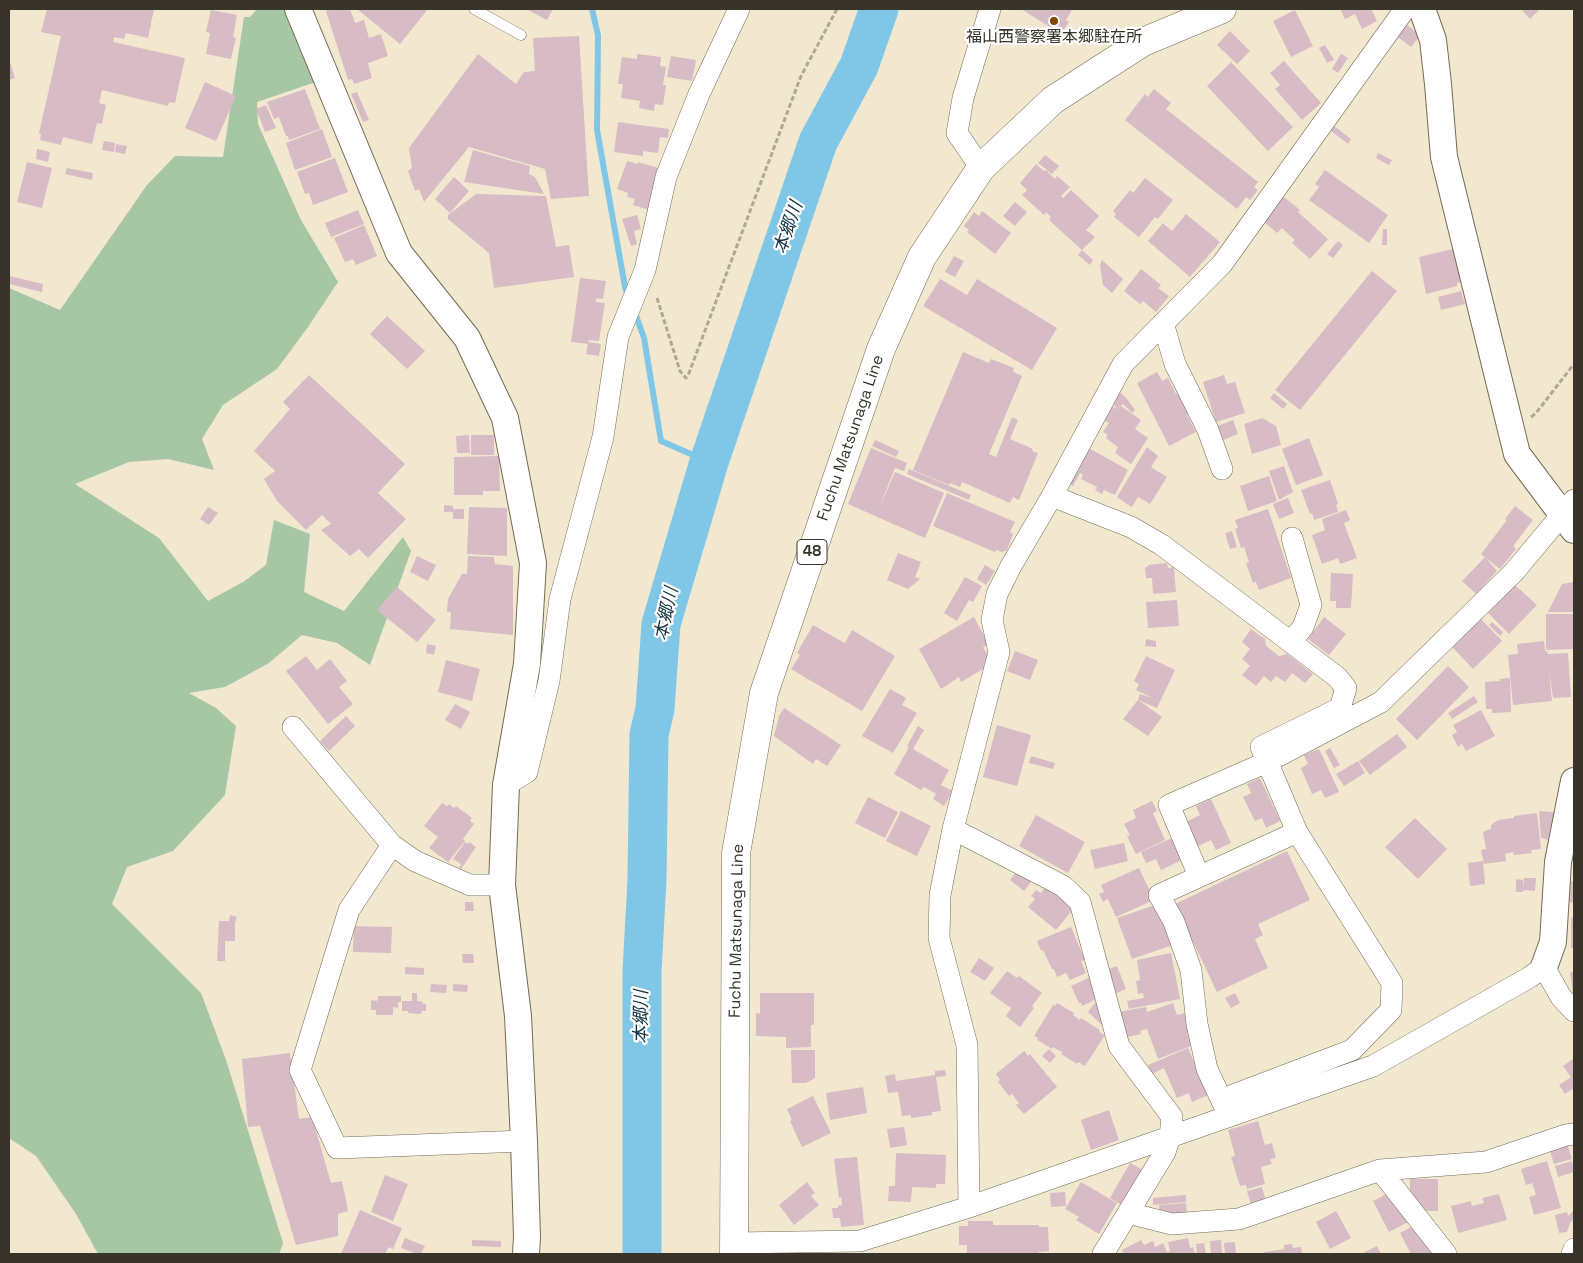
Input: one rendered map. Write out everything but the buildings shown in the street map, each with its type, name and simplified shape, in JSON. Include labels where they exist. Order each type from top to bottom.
[{"type":"main road","name":"Fuchu Matsunaga Line","points":[[734,1249],[736,853],[764,693],[881,349],[922,257],[981,168],[1053,100],[1143,42],[1222,9]]},
{"type":"street","points":[[298,9],[399,252],[467,338],[505,418],[533,563],[527,664],[506,785],[502,885],[518,1016],[524,1140],[526,1254]]},
{"type":"street","points":[[506,785],[527,772],[549,681],[560,599],[602,437],[618,337],[645,270],[666,177],[699,94],[739,9]]},
{"type":"street","points":[[981,168],[957,133],[963,98],[990,9]]},
{"type":"street","points":[[969,1207],[967,1045],[939,938],[940,895],[953,829],[999,652],[992,620],[997,594],[1123,364],[1222,264],[1405,9]]},
{"type":"street","points":[[1199,876],[1169,806],[1267,762],[1381,702],[1570,515],[1517,454],[1444,157],[1433,40],[1422,9]]},
{"type":"street","points":[[1163,323],[1175,364],[1208,430],[1222,470]]},
{"type":"street","points":[[1052,496],[1131,527],[1162,545],[1337,677],[1346,688],[1340,708],[1261,747],[1297,832],[1392,983],[1391,1010],[1352,1050],[1233,1095],[1229,1116]]},
{"type":"street","points":[[1291,642],[1303,627],[1311,605],[1292,538]]},
{"type":"street","points":[[293,727],[392,845],[415,861],[470,885],[502,885]]},
{"type":"street","points":[[734,1249],[860,1242],[969,1207],[1373,1066],[1530,977],[1544,967],[1553,942],[1566,862],[1574,781]]},
{"type":"street","points":[[953,829],[1063,886],[1080,902],[1120,1046],[1172,1117],[1170,1137],[1165,1152],[1103,1254]]},
{"type":"street","points":[[1229,1116],[1207,1069],[1197,1024],[1191,970],[1174,922],[1158,895],[1297,832]]},
{"type":"street","points":[[392,845],[349,910],[300,1070],[337,1148],[524,1140]]},
{"type":"street","points":[[1544,967],[1560,997],[1574,1010]]},
{"type":"street","points":[[1128,1213],[1172,1224],[1239,1219],[1380,1170],[1486,1162],[1566,1134],[1574,1134]]},
{"type":"street","points":[[1380,1170],[1446,1254]]},
{"type":"street","points":[[1572,1254],[1574,1249]]},
{"type":"lane","points":[[474,9],[521,35]]},
{"type":"path","points":[[645,270],[661,307],[680,371],[686,378],[801,76],[837,9]]},
{"type":"path","points":[[1511,429],[1536,413],[1574,364]]},
{"type":"green space","points":[[257,9],[287,9],[316,82],[257,102],[258,124],[301,220],[338,282],[277,369],[223,405],[202,439],[214,470],[168,459],[129,462],[75,484],[159,538],[208,601],[243,582],[266,565],[274,520],[310,534],[304,592],[344,611],[403,537],[411,551],[370,665],[337,643],[302,635],[269,663],[225,687],[189,693],[216,708],[236,726],[225,795],[173,851],[127,867],[112,904],[201,993],[226,1060],[283,1243],[279,1254],[98,1254],[76,1214],[36,1156],[9,1138],[9,288],[60,310],[147,185],[175,156],[223,157],[244,17],[250,17]]},
{"type":"waterway","points":[[592,9],[598,35],[597,130],[628,296]]},
{"type":"waterway","name":"本郷川","points":[[642,1254],[642,972],[647,879],[649,735],[655,709],[661,624],[709,462],[818,142],[859,66],[879,9]]},
{"type":"waterway","points":[[635,313],[644,338],[661,441],[709,462]]},
{"type":"place","name":"福山西警察署本郷駐在所","points":[[1054,21]]}]
